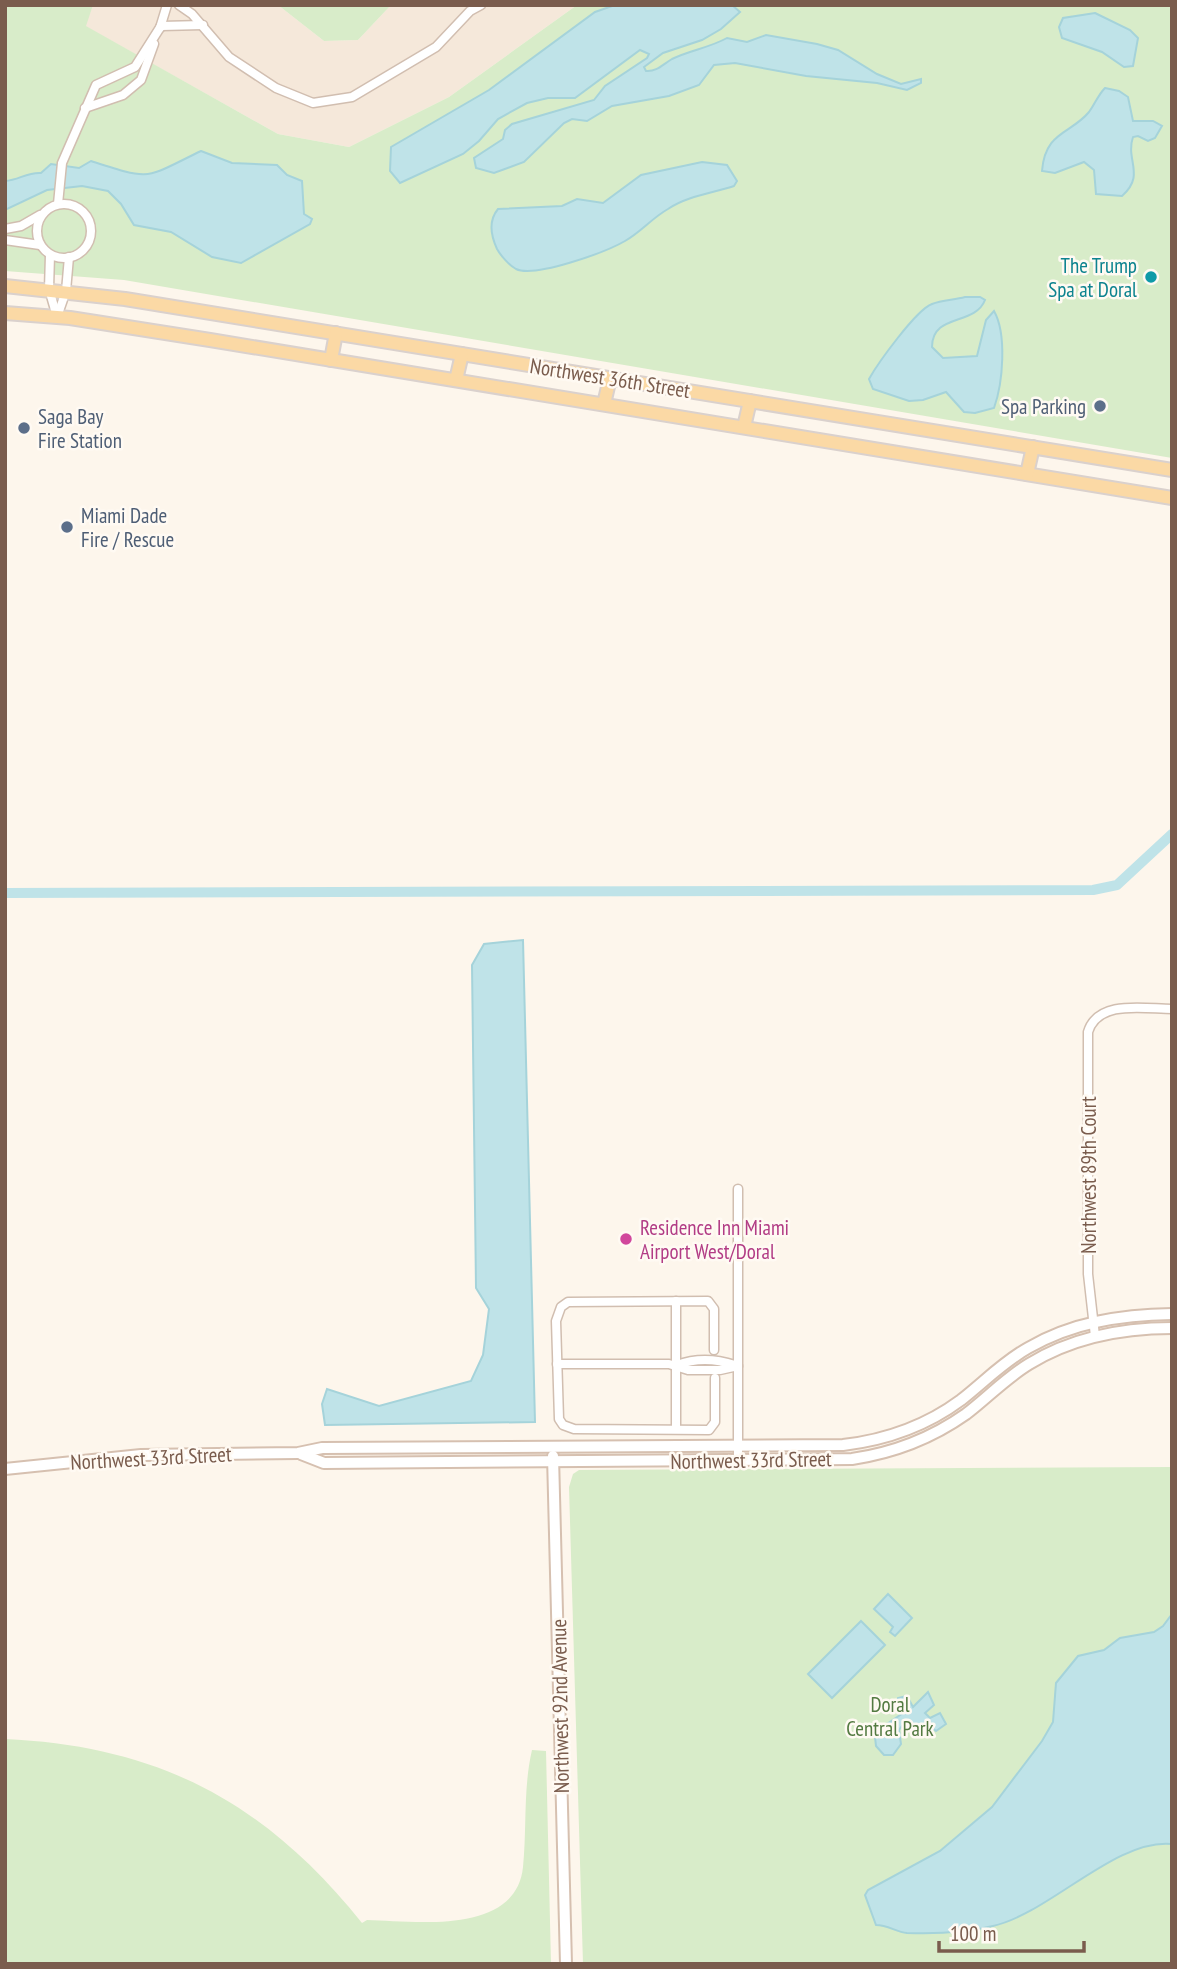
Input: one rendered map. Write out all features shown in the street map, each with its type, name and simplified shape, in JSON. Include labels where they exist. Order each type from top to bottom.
[{"type":"main road","name":"Northwest 36th Street","points":[[5,286],[66,291],[336,333],[1172,470]]},
{"type":"main road","name":"Northwest 36th Street","points":[[5,313],[57,317],[331,360],[1172,498]]},
{"type":"main road","points":[[331,360],[336,333]]},
{"type":"main road","points":[[456,380],[462,354]]},
{"type":"main road","points":[[604,404],[610,378]]},
{"type":"main road","points":[[744,427],[750,401]]},
{"type":"main road","points":[[1027,474],[1033,447]]},
{"type":"street","points":[[85,108],[123,95],[141,80],[167,5]]},
{"type":"street","points":[[179,5],[203,25],[229,57],[276,88],[313,103],[352,97],[436,47],[470,11],[481,5]]},
{"type":"street","points":[[161,26],[203,25]]},
{"type":"street","points":[[58,204],[62,163],[96,85],[135,67],[161,26]]},
{"type":"street","points":[[5,229],[21,226],[58,204],[76,206],[89,218],[92,227],[88,245],[82,252],[69,257],[50,255],[40,245],[36,230],[42,214]]},
{"type":"street","points":[[5,240],[40,245]]},
{"type":"street","points":[[50,255],[49,289],[57,317]]},
{"type":"street","points":[[57,317],[66,291],[69,257]]},
{"type":"street","name":"Northwest 89th Court","points":[[1095,1336],[1088,1274],[1087,1037],[1096,1017],[1113,1010],[1172,1009]]},
{"type":"street","points":[[738,1189],[738,1461]]},
{"type":"street","points":[[676,1301],[676,1429]]},
{"type":"street","points":[[714,1350],[712,1303],[568,1302],[557,1316],[558,1415],[566,1428],[704,1431],[713,1428],[715,1378]]},
{"type":"street","name":"Northwest 33rd Street","points":[[5,1469],[141,1455],[298,1453],[322,1448],[843,1445],[903,1432],[958,1402],[1028,1348],[1093,1322],[1138,1315],[1172,1314]]},
{"type":"street","name":"Northwest 33rd Street","points":[[298,1453],[324,1463],[852,1459],[907,1446],[959,1418],[1029,1364],[1062,1347],[1095,1336],[1133,1329],[1172,1328]]},
{"type":"street","points":[[558,1364],[677,1365],[689,1360],[720,1360],[738,1366]]},
{"type":"street","name":"Northwest 92nd Avenue","points":[[554,1448],[566,1964]]},
{"type":"shaded area","points":[[93,5],[278,5],[324,41],[358,40],[391,5],[577,5],[449,97],[349,147],[278,134],[85,26]]},
{"type":"green space","points":[[5,5],[93,5],[86,26],[278,134],[349,147],[449,97],[577,5],[1172,5],[1172,458],[124,280],[5,271]]},
{"type":"green space","points":[[278,5],[391,5],[358,40],[324,41]]},
{"type":"green space","name":"Doral Central Park","points":[[1172,1467],[1172,1964],[583,1964],[569,1487],[573,1474],[579,1470]]},
{"type":"green space","points":[[5,1739],[61,1744],[113,1754],[161,1769],[206,1789],[248,1814],[288,1845],[362,1923],[367,1920],[460,1920],[502,1905],[516,1889],[523,1867],[527,1779],[532,1750],[546,1751],[551,1964],[5,1964]]},
{"type":"water","points":[[615,5],[732,5],[740,12],[721,29],[702,40],[663,53],[644,67],[646,71],[657,69],[672,59],[727,38],[747,42],[766,35],[838,50],[877,74],[901,84],[921,79],[921,83],[907,90],[877,83],[806,76],[735,63],[714,65],[699,85],[669,96],[612,106],[587,121],[572,119],[564,123],[524,162],[494,173],[476,168],[474,158],[503,139],[505,130],[512,124],[594,100],[605,86],[647,58],[649,54],[640,50],[575,98],[548,98],[527,103],[498,119],[479,141],[463,154],[400,183],[390,171],[391,147],[489,90],[595,12]]},
{"type":"water","points":[[1095,13],[1130,30],[1138,38],[1133,66],[1124,67],[1102,52],[1062,38],[1059,27],[1063,18]]},
{"type":"water","points":[[1105,88],[1119,91],[1128,97],[1133,121],[1153,121],[1162,126],[1155,138],[1148,141],[1138,136],[1133,137],[1133,181],[1122,196],[1096,194],[1094,170],[1084,162],[1055,173],[1042,171],[1044,158],[1053,141],[1089,112]]},
{"type":"water","points":[[201,151],[232,163],[277,165],[287,175],[302,181],[304,214],[312,219],[310,224],[241,263],[212,257],[171,232],[134,225],[121,204],[108,191],[82,186],[47,190],[5,210],[5,181],[41,173],[51,164],[79,168],[91,161],[126,172],[148,174]]},
{"type":"water","points":[[702,162],[727,165],[737,181],[734,186],[675,205],[616,246],[554,267],[525,271],[516,269],[497,249],[492,224],[498,209],[562,206],[577,199],[603,203],[641,175]]},
{"type":"water","points":[[965,297],[980,297],[985,300],[972,314],[939,329],[934,336],[932,347],[943,358],[977,356],[986,320],[994,311],[1001,332],[1002,359],[1000,386],[994,408],[975,413],[964,412],[946,392],[923,400],[909,401],[873,389],[869,379],[907,326],[925,308]]},
{"type":"water","points":[[523,940],[535,1422],[325,1425],[322,1404],[327,1389],[379,1406],[471,1381],[483,1355],[489,1309],[476,1288],[472,965],[484,944]]},
{"type":"water","points":[[888,1594],[912,1618],[895,1636],[890,1632],[893,1627],[874,1609]]},
{"type":"water","points":[[1172,1614],[1172,1844],[1151,1845],[1128,1852],[1037,1907],[993,1926],[961,1932],[918,1933],[876,1925],[865,1895],[868,1890],[940,1851],[992,1807],[1042,1741],[1053,1722],[1056,1683],[1078,1656],[1104,1650],[1120,1638],[1154,1632],[1163,1626]]},
{"type":"water","points":[[861,1621],[885,1645],[832,1698],[808,1674]]},
{"type":"water","points":[[928,1692],[934,1705],[925,1713],[930,1718],[940,1713],[946,1724],[936,1731],[931,1727],[918,1733],[908,1725],[902,1726],[899,1730],[901,1744],[893,1755],[884,1755],[876,1746],[875,1737],[884,1726],[903,1713],[897,1705],[898,1698],[907,1696],[913,1707]]},
{"type":"waterway","points":[[5,893],[1093,890],[1117,885],[1172,834]]},
{"type":"place","name":"The Trump Spa at Doral","points":[[1151,277]]},
{"type":"place","name":"Spa Parking","points":[[1100,406]]},
{"type":"place","name":"Saga Bay Fire Station","points":[[24,428]]},
{"type":"place","name":"Miami Dade Fire / Rescue","points":[[67,527]]},
{"type":"place","name":"Residence Inn Miami Airport West/Doral","points":[[626,1239]]}]
